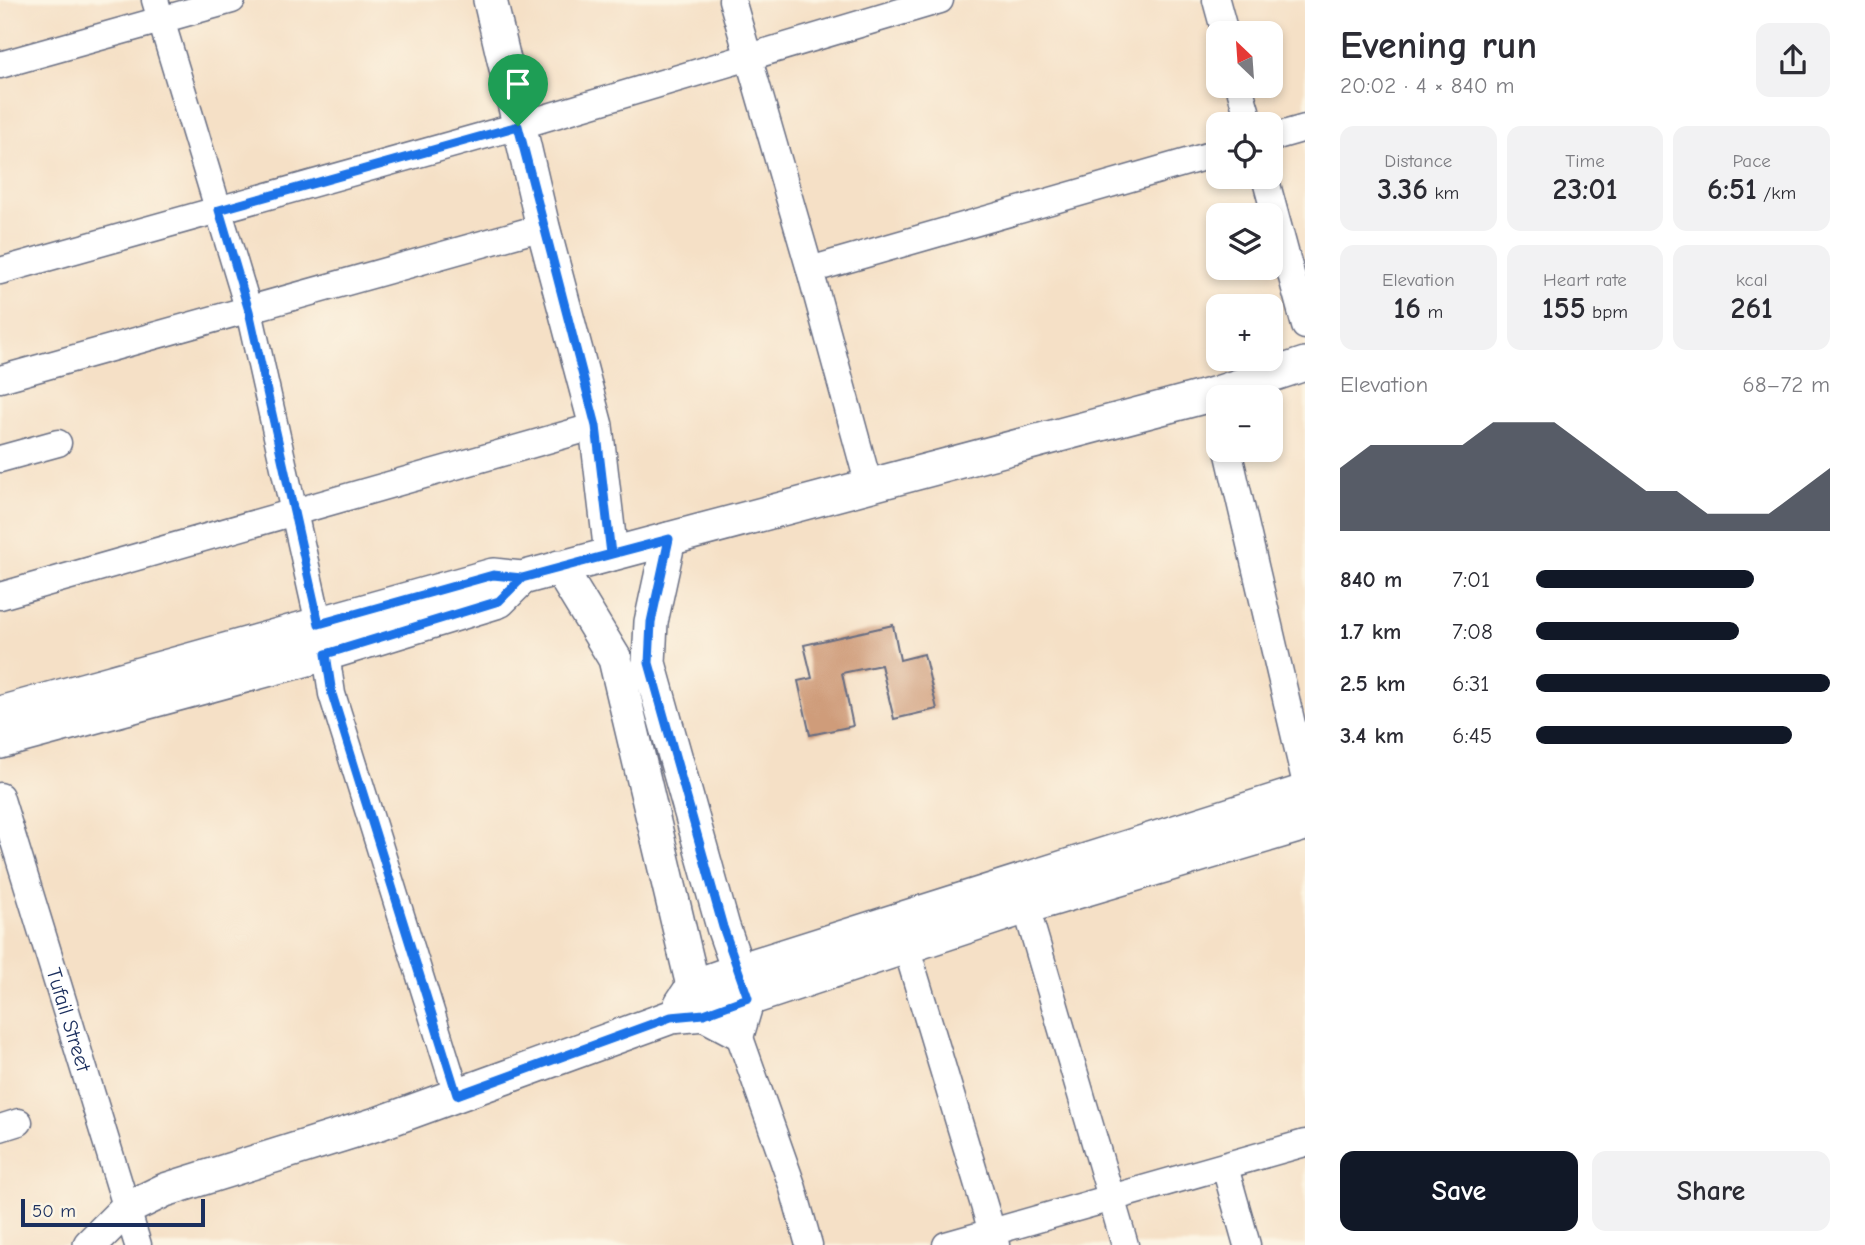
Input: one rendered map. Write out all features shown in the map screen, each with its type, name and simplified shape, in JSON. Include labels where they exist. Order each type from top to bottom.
[{"type":"street","points":[[0,65],[158,10],[232,0]]},
{"type":"street","points":[[490,0],[543,227],[596,426],[611,554]]},
{"type":"street","points":[[732,0],[869,486]]},
{"type":"street","points":[[0,271],[518,126],[940,0]]},
{"type":"street","points":[[1216,0],[1222,21]]},
{"type":"street","points":[[158,10],[249,311],[332,694],[457,1095]]},
{"type":"street","points":[[1283,134],[1305,128]]},
{"type":"street","points":[[810,270],[1206,156]]},
{"type":"street","points":[[1268,189],[1305,326]]},
{"type":"street","points":[[0,379],[543,227]]},
{"type":"street","points":[[1256,385],[1305,364]]},
{"type":"street","points":[[0,742],[322,639],[493,575],[522,578],[869,486],[1206,404]]},
{"type":"street","points":[[0,596],[596,426]]},
{"type":"street","points":[[0,459],[58,443]]},
{"type":"street","points":[[1230,462],[1305,780]]},
{"type":"street","points":[[669,539],[651,622],[649,663],[723,927],[743,984],[738,1032],[792,1185],[809,1245]]},
{"type":"street","points":[[559,567],[615,659],[699,1000],[738,1032]]},
{"type":"street","points":[[0,713],[322,639]]},
{"type":"street","points":[[90,1245],[126,1209],[165,1191],[380,1123],[671,1017],[699,1000],[743,984],[1305,792]]},
{"type":"street","name":"Tufail Street","points":[[0,796],[138,1245]]},
{"type":"street","points":[[743,984],[906,947],[1026,907],[1305,824]]},
{"type":"street","points":[[1026,907],[1125,1245]]},
{"type":"street","points":[[906,947],[994,1238]]},
{"type":"street","points":[[946,1245],[994,1238],[1305,1143]]},
{"type":"street","points":[[1225,1167],[1247,1245]]},
{"type":"building","points":[[893,625],[900,660],[924,654],[937,709],[894,719],[881,665],[842,673],[853,726],[810,735],[798,681],[812,678],[804,645]]},
{"type":"route","points":[[518,126],[219,210],[249,311],[319,624],[493,575],[522,578],[669,539],[651,622],[649,663],[723,927],[748,998],[704,1014],[671,1017],[457,1095],[332,694],[326,654],[499,601],[522,578],[611,554],[596,426],[518,126]]}]
